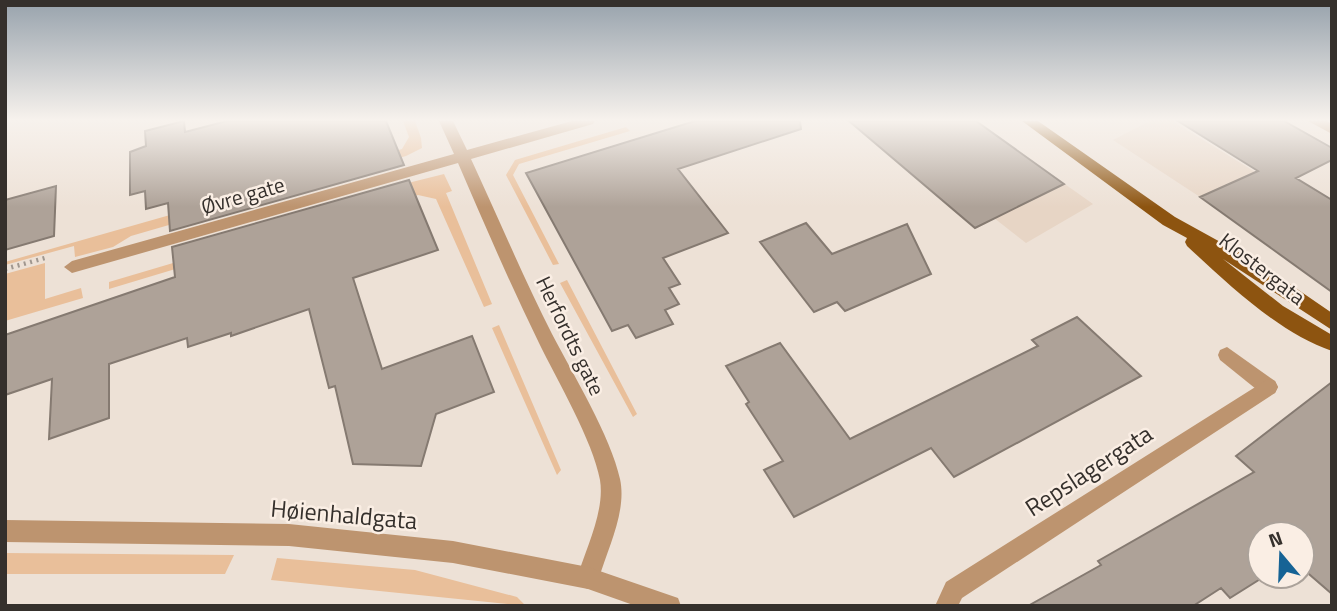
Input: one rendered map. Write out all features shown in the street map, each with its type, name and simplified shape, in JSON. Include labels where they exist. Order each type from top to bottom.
[{"type":"main road","name":"Klostergata","points":[[1070,150],[1170,221],[1255,270],[1332,323]]},
{"type":"main road","name":"Klostergata","points":[[1170,221],[1236,282],[1305,331],[1332,344]]},
{"type":"street","name":"Herfordts gate","points":[[459,150],[536,320],[593,434],[610,478],[608,513],[588,578]]},
{"type":"street","name":"Øvre gate","points":[[72,267],[485,150]]},
{"type":"street","name":"Repslagergata","points":[[946,606],[954,590],[1268,387],[1227,355]]},
{"type":"street","name":"Høienhaldgata","points":[[5,531],[289,535],[453,551],[588,578],[667,605]]},
{"type":"shaded area","points":[[400,150],[419,150],[406,156],[131,236],[113,247],[75,257],[74,246],[5,265],[5,262]]},
{"type":"shaded area","points":[[550,150],[568,150],[519,164],[513,175],[559,264],[553,265],[506,175],[515,160]]},
{"type":"shaded area","points":[[883,150],[1016,150],[1093,204],[1026,243],[916,157],[900,164]]},
{"type":"shaded area","points":[[1128,150],[1219,150],[1332,219],[1332,292],[1200,197]]},
{"type":"shaded area","points":[[444,174],[452,191],[446,193],[492,304],[484,307],[436,199],[418,195],[346,217],[408,183]]},
{"type":"shaded area","points":[[244,242],[245,248],[109,289],[109,282]]},
{"type":"shaded area","points":[[45,263],[45,299],[81,288],[83,298],[5,321],[5,274]]},
{"type":"shaded area","points":[[567,280],[637,414],[633,417],[560,283]]},
{"type":"shaded area","points":[[499,325],[561,470],[557,475],[492,328]]},
{"type":"shaded area","points":[[5,553],[234,555],[225,574],[5,574]]},
{"type":"shaded area","points":[[277,558],[415,570],[517,597],[526,606],[271,580]]},
{"type":"building","points":[[137,150],[398,150],[404,165],[170,231],[168,203],[146,209],[145,191],[130,195],[130,152]]},
{"type":"building","points":[[602,150],[738,150],[678,169],[728,233],[663,258],[680,284],[669,288],[679,304],[665,310],[673,324],[636,338],[628,325],[612,331],[526,173]]},
{"type":"building","points":[[883,150],[1016,150],[1064,184],[975,228]]},
{"type":"building","points":[[1224,150],[1332,150],[1332,160],[1296,178],[1332,200],[1332,292],[1200,197],[1258,171]]},
{"type":"building","points":[[409,180],[438,250],[353,278],[382,369],[472,336],[494,392],[436,414],[421,466],[353,464],[335,386],[329,388],[309,309],[231,336],[231,333],[188,347],[187,338],[109,364],[109,418],[49,439],[52,379],[5,395],[5,335],[175,277],[172,247]]},
{"type":"building","points":[[56,186],[54,236],[5,250],[5,200]]},
{"type":"building","points":[[806,223],[832,254],[907,224],[931,274],[845,311],[837,302],[814,312],[760,242]]},
{"type":"building","points":[[1077,317],[1141,376],[954,477],[931,448],[794,517],[764,470],[783,461],[746,404],[749,402],[726,366],[780,343],[850,439],[1038,346],[1032,340]]},
{"type":"building","points":[[1332,382],[1332,594],[1316,580],[1316,520],[1246,520],[1246,588],[1230,598],[1221,588],[1193,606],[1028,606],[1101,565],[1098,561],[1254,472],[1236,456]]}]
